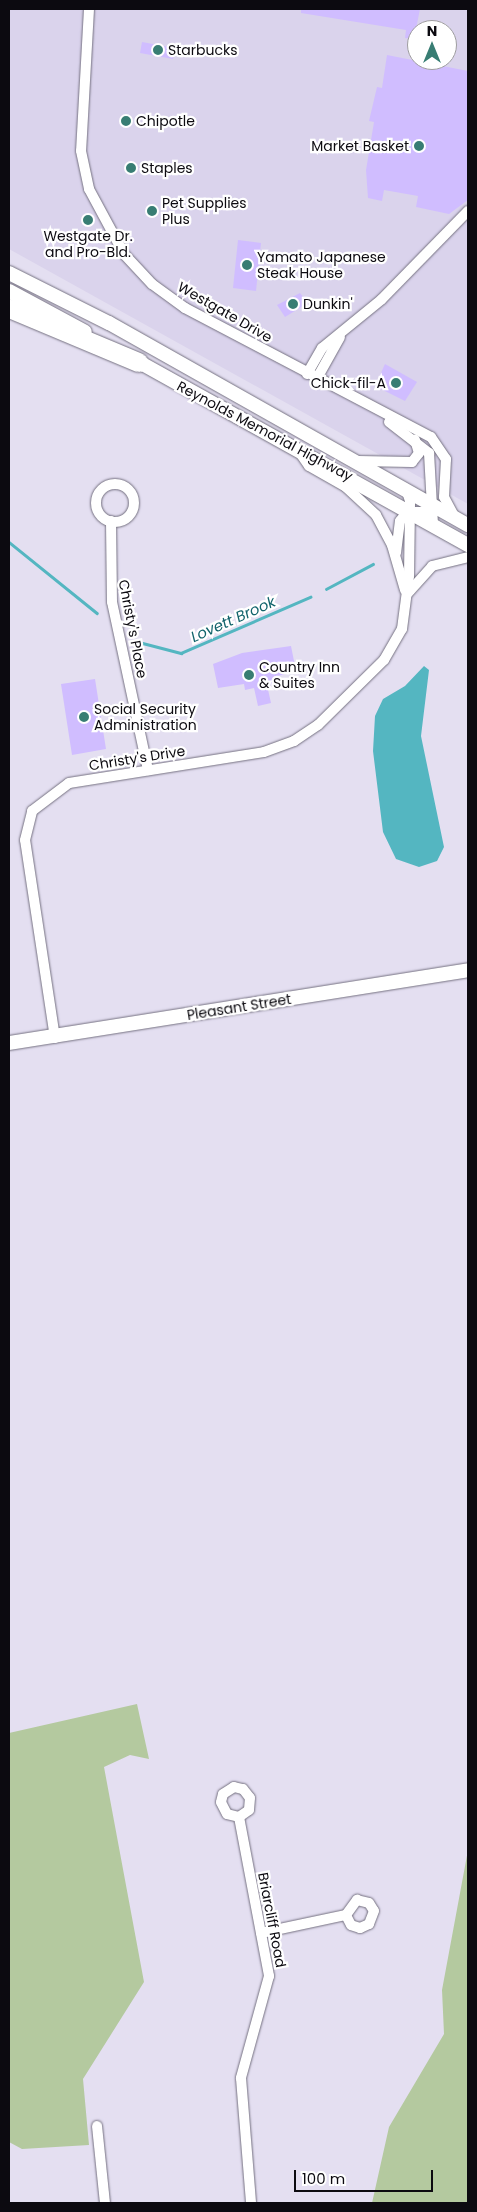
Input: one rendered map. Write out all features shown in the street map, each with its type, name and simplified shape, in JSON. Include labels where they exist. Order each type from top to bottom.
[{"type":"highway","points":[[9,308],[138,362]]},
{"type":"main road","name":"Reynolds Memorial Highway","points":[[9,273],[355,461],[409,500],[431,513],[468,545]]},
{"type":"main road","name":"Reynolds Memorial Highway","points":[[9,290],[298,451],[391,499],[409,500],[431,513],[454,517],[468,524]]},
{"type":"main road","name":"Pleasant Street","points":[[9,1043],[55,1038],[468,970]]},
{"type":"street","name":"Westgate Drive","points":[[89,9],[81,151],[86,181],[104,223],[152,284],[185,308],[316,380],[436,441],[446,459],[444,490],[454,517]]},
{"type":"street","points":[[307,374],[322,348],[342,334],[414,267],[468,211]]},
{"type":"street","points":[[316,380],[342,334]]},
{"type":"street","name":"Westgate Drive","points":[[361,403],[415,439],[431,460],[431,513]]},
{"type":"street","points":[[355,461],[412,462],[419,452],[415,439]]},
{"type":"street","name":"Christy's Drive","points":[[298,451],[309,466],[366,503],[396,554],[406,596]]},
{"type":"street","points":[[431,513],[444,490]]},
{"type":"street","name":"Christy's Drive","points":[[396,554],[400,521],[409,500]]},
{"type":"street","name":"Christy's Drive","points":[[55,1038],[25,847],[26,822],[41,800],[62,786],[148,770],[264,752],[309,733],[391,650],[402,628],[406,596],[409,500]]},
{"type":"street","name":"Christy's Place","points":[[111,521],[112,602],[148,770]]},
{"type":"street","points":[[406,596],[432,566],[468,557]]},
{"type":"street","name":"Briarcliff Road","points":[[239,1817],[269,1987],[251,2031],[241,2078],[252,2203]]},
{"type":"street","points":[[261,1934],[346,1915]]},
{"type":"street","points":[[97,2126],[105,2203]]},
{"type":"shaded area","points":[[9,9],[468,9],[468,504],[9,249]]},
{"type":"green space","points":[[137,1704],[149,1759],[130,1755],[104,1767],[144,1982],[83,2079],[89,2145],[22,2149],[9,2142],[9,1733]]},
{"type":"green space","points":[[468,1850],[468,2203],[372,2203],[389,2127],[444,2034],[442,1990]]},
{"type":"water","points":[[424,666],[429,670],[421,736],[444,847],[437,861],[419,867],[396,859],[383,832],[373,751],[375,716],[383,699],[405,686]]},
{"type":"building","points":[[301,9],[420,9],[418,20],[407,20],[407,38],[405,38],[406,30],[301,13]]},
{"type":"building","name":"Starbucks","points":[[142,42],[175,48],[173,59],[140,53]]},
{"type":"building","name":"Market Basket","points":[[387,55],[407,59],[407,70],[457,69],[468,71],[468,200],[449,214],[416,207],[418,196],[384,190],[382,201],[368,198],[366,170],[374,122],[369,121],[377,87],[382,88]]},
{"type":"building","name":"Yamato Japanese Steak House","points":[[238,240],[261,243],[256,291],[233,288]]},
{"type":"building","name":"Dunkin'","points":[[300,293],[308,303],[285,317],[277,305]]},
{"type":"building","name":"Chick-fil-A","points":[[385,364],[417,382],[405,401],[375,386]]},
{"type":"building","name":"Country Inn & Suites","points":[[291,646],[296,671],[274,677],[275,683],[267,685],[271,703],[258,706],[254,688],[245,690],[244,684],[218,688],[213,664],[242,653]]},
{"type":"building","name":"Social Security Administration","points":[[95,679],[106,749],[72,755],[61,684]]},
{"type":"waterway","name":"Lovett Brook","points":[[9,542],[97,613]]},
{"type":"waterway","name":"Lovett Brook","points":[[326,589],[373,564]]},
{"type":"waterway","name":"Lovett Brook","points":[[135,641],[181,653],[310,597]]},
{"type":"place","name":"Starbucks","points":[[158,50]]},
{"type":"place","name":"Chipotle","points":[[126,121]]},
{"type":"place","name":"Market Basket","points":[[419,146]]},
{"type":"place","name":"Staples","points":[[131,168]]},
{"type":"place","name":"Pet Supplies Plus","points":[[152,211]]},
{"type":"place","name":"Westgate Dr. and Pro-Bld.","points":[[88,220]]},
{"type":"place","name":"Yamato Japanese Steak House","points":[[247,265]]},
{"type":"place","name":"Dunkin'","points":[[293,304]]},
{"type":"place","name":"Chick-fil-A","points":[[396,383]]},
{"type":"place","name":"Country Inn & Suites","points":[[249,675]]},
{"type":"place","name":"Social Security Administration","points":[[84,717]]}]
